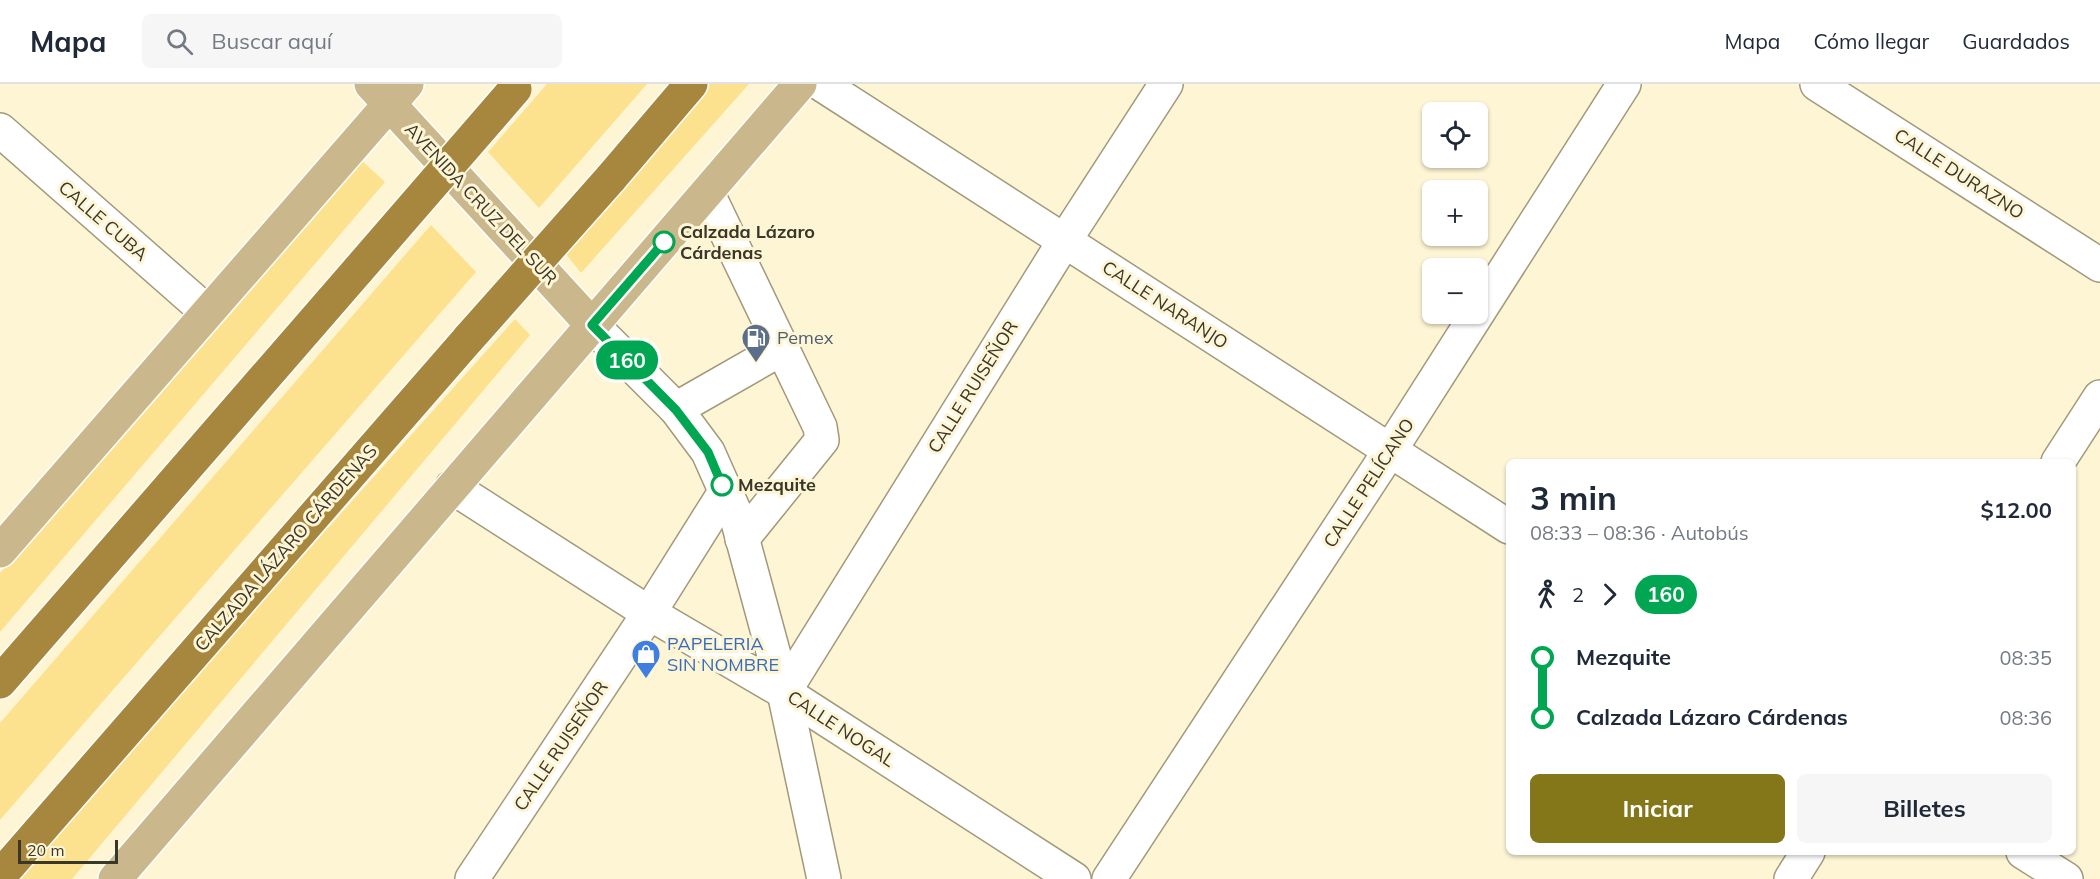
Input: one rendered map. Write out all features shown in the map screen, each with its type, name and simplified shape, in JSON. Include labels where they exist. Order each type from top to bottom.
[{"type":"highway","name":"CALZADA LÁZARO CÁRDENAS","points":[[0,876],[691,84]]},
{"type":"highway","points":[[0,682],[517,86]]},
{"type":"main road","points":[[115,879],[800,84]]},
{"type":"main road","points":[[0,551],[207,312],[389,91]]},
{"type":"main road","name":"AVENIDA CRUZ DEL SUR","points":[[389,91],[592,325]]},
{"type":"street","name":"CALLE NARANJO","points":[[821,84],[1389,452],[1506,525]]},
{"type":"street","name":"CALLE RUISEÑOR","points":[[784,692],[1065,240],[1166,84]]},
{"type":"street","name":"CALLE PELÍCANO","points":[[1109,879],[1389,452],[1624,84]]},
{"type":"street","name":"CALLE DURAZNO","points":[[1817,84],[2100,265]]},
{"type":"street","name":"CALLE CUBA","points":[[0,130],[207,312]]},
{"type":"street","points":[[707,192],[820,427],[822,440],[742,539]]},
{"type":"street","points":[[592,325],[676,410],[708,452],[725,492],[742,539],[784,692],[825,879]]},
{"type":"street","points":[[676,410],[781,350]]},
{"type":"street","points":[[2060,459],[2100,397]]},
{"type":"street","name":"CALLE NOGAL","points":[[452,487],[649,613],[784,692],[1074,879]]},
{"type":"street","name":"CALLE RUISEÑOR","points":[[472,879],[649,613],[725,492]]},
{"type":"street","points":[[1791,879],[1806,855]]},
{"type":"street","points":[[2028,855],[2066,879]]},
{"type":"shaded area","points":[[547,84],[647,84],[539,208],[488,152]]},
{"type":"shaded area","points":[[710,84],[749,84],[581,273],[566,254]]},
{"type":"shaded area","points":[[360,159],[385,182],[0,632],[0,573]]},
{"type":"shaded area","points":[[431,225],[476,272],[0,820],[0,723]]},
{"type":"shaded area","points":[[515,319],[530,335],[72,879],[14,879]]},
{"type":"bus line","name":"160","points":[[664,242],[592,325],[676,410],[708,452],[722,485]]},
{"type":"place","name":"Calzada Lázaro Cárdenas","points":[[664,242]]},
{"type":"place","name":"Pemex","points":[[756,364]]},
{"type":"place","name":"Mezquite","points":[[722,485]]},
{"type":"place","name":"PAPELERIA SIN NOMBRE","points":[[646,680]]}]
